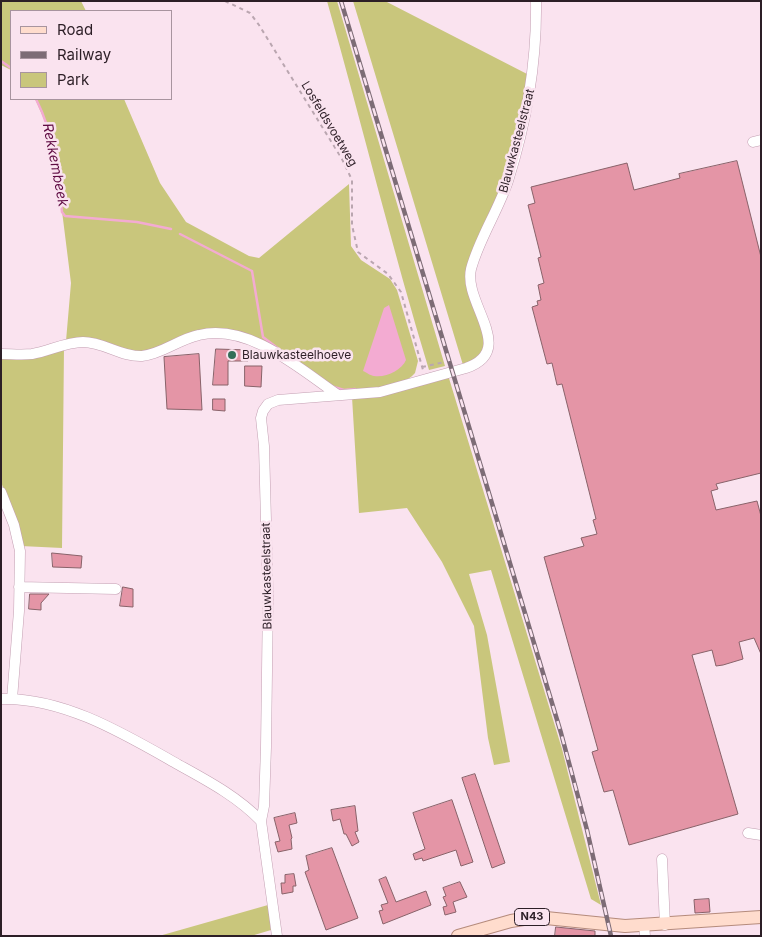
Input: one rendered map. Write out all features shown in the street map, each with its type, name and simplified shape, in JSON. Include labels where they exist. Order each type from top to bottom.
[{"type":"main road","name":"N43","points":[[465,934],[510,921],[536,917],[645,931],[665,925],[761,917]]},
{"type":"street","name":"Blauwkasteelstraat","points":[[277,936],[261,821],[266,757],[268,596],[264,455],[261,418],[268,404],[278,400],[380,392],[478,364],[485,357],[489,340],[471,288],[470,276],[476,256],[505,188],[517,148],[535,66],[536,1]]},
{"type":"street","points":[[1,354],[31,354],[66,344],[87,342],[128,356],[141,356],[182,338],[202,334],[220,334],[270,348],[338,395]]},
{"type":"street","points":[[1,492],[18,539],[19,587],[12,699]]},
{"type":"street","points":[[19,587],[116,589]]},
{"type":"street","points":[[1,699],[12,699],[59,708],[106,726],[222,790],[247,806],[261,821]]},
{"type":"street","points":[[748,833],[761,835]]},
{"type":"street","points":[[662,859],[665,925]]},
{"type":"path","name":"Losfeldsvoetweg","points":[[225,1],[250,14],[259,25],[342,159],[352,180],[352,224],[358,252],[388,274],[401,292],[425,379]]},
{"type":"path","points":[[422,367],[445,362]]},
{"type":"green space","points":[[1,1],[81,1],[86,10],[10,10],[10,70],[1,65]]},
{"type":"green space","points":[[327,1],[337,1],[445,366],[429,370],[402,278]]},
{"type":"green space","points":[[353,1],[385,1],[529,75],[536,82],[510,182],[468,276],[486,338],[480,357],[463,365]]},
{"type":"green space","points":[[35,100],[124,100],[160,183],[186,222],[249,256],[259,258],[349,184],[351,246],[361,260],[390,279],[397,290],[418,361],[415,373],[408,379],[390,386],[340,393],[272,346],[229,332],[138,354],[66,341],[71,283],[55,155],[48,128]]},
{"type":"green space","points":[[64,347],[62,548],[21,546],[16,522],[1,482],[1,356]]},
{"type":"green space","points":[[448,375],[562,749],[601,905],[591,899],[491,570],[469,574],[487,635],[510,762],[494,765],[488,738],[474,626],[442,562],[407,508],[359,513],[352,397]]},
{"type":"green space","points":[[268,905],[271,930],[251,936],[159,936]]},
{"type":"shaded area","points":[[389,305],[406,360],[401,367],[393,372],[384,376],[373,376],[363,371],[384,308]]},
{"type":"building","points":[[737,161],[761,257],[761,473],[716,484],[718,489],[711,491],[716,510],[757,501],[761,516],[761,654],[754,638],[739,642],[743,659],[723,665],[716,666],[712,650],[692,655],[738,814],[629,845],[613,790],[604,792],[592,752],[598,750],[544,557],[584,546],[581,538],[597,534],[593,520],[596,519],[562,384],[557,385],[552,363],[547,364],[532,307],[538,305],[537,301],[541,300],[538,285],[544,283],[538,258],[541,257],[528,205],[535,203],[531,187],[627,163],[634,190],[680,178],[679,174]]},
{"type":"building","points":[[216,349],[248,350],[248,361],[228,361],[228,385],[213,385]]},
{"type":"building","points":[[199,354],[202,410],[167,409],[164,357]]},
{"type":"building","points":[[245,366],[262,366],[261,387],[245,386]]},
{"type":"building","points":[[213,399],[225,399],[225,411],[213,410]]},
{"type":"building","points":[[52,553],[82,556],[81,568],[53,567]]},
{"type":"building","points":[[123,587],[133,589],[133,607],[120,606]]},
{"type":"building","points":[[30,594],[49,594],[41,603],[41,610],[29,609]]},
{"type":"building","points":[[475,774],[505,863],[492,868],[462,778]]},
{"type":"building","points":[[452,800],[473,862],[461,866],[456,850],[423,861],[422,858],[415,860],[413,854],[425,849],[413,813]]},
{"type":"building","points":[[355,806],[358,831],[355,832],[359,842],[352,846],[346,834],[344,834],[340,819],[333,821],[331,810]]},
{"type":"building","points":[[295,813],[297,823],[289,825],[292,849],[278,852],[275,842],[280,841],[274,818]]},
{"type":"building","points":[[332,848],[358,918],[326,930],[305,872],[309,870],[306,856]]},
{"type":"building","points":[[294,874],[296,886],[293,886],[293,892],[282,894],[281,883],[285,883],[285,875]]},
{"type":"building","points":[[386,877],[396,902],[426,891],[431,905],[383,924],[379,911],[383,910],[381,905],[388,903],[379,880]]},
{"type":"building","points":[[460,882],[467,897],[453,902],[456,912],[445,915],[443,907],[447,906],[443,897],[446,896],[443,888]]},
{"type":"building","points":[[709,899],[710,912],[695,913],[694,900]]},
{"type":"building","points":[[556,927],[595,931],[595,936],[555,936]]},
{"type":"waterway","name":"Rekkembeek","points":[[1,61],[10,67]]},
{"type":"waterway","name":"Rekkembeek","points":[[36,100],[51,140],[57,168],[62,212],[65,216],[137,222],[171,229]]},
{"type":"waterway","name":"Rekkembeek","points":[[180,234],[252,271],[263,337],[280,350]]},
{"type":"waterway","name":"Rekkembeek","points":[[334,387],[344,390],[355,389]]},
{"type":"railway","points":[[341,1],[561,733],[587,830],[611,936]]},
{"type":"place","name":"Blauwkasteelhoeve","points":[[232,355]]}]
